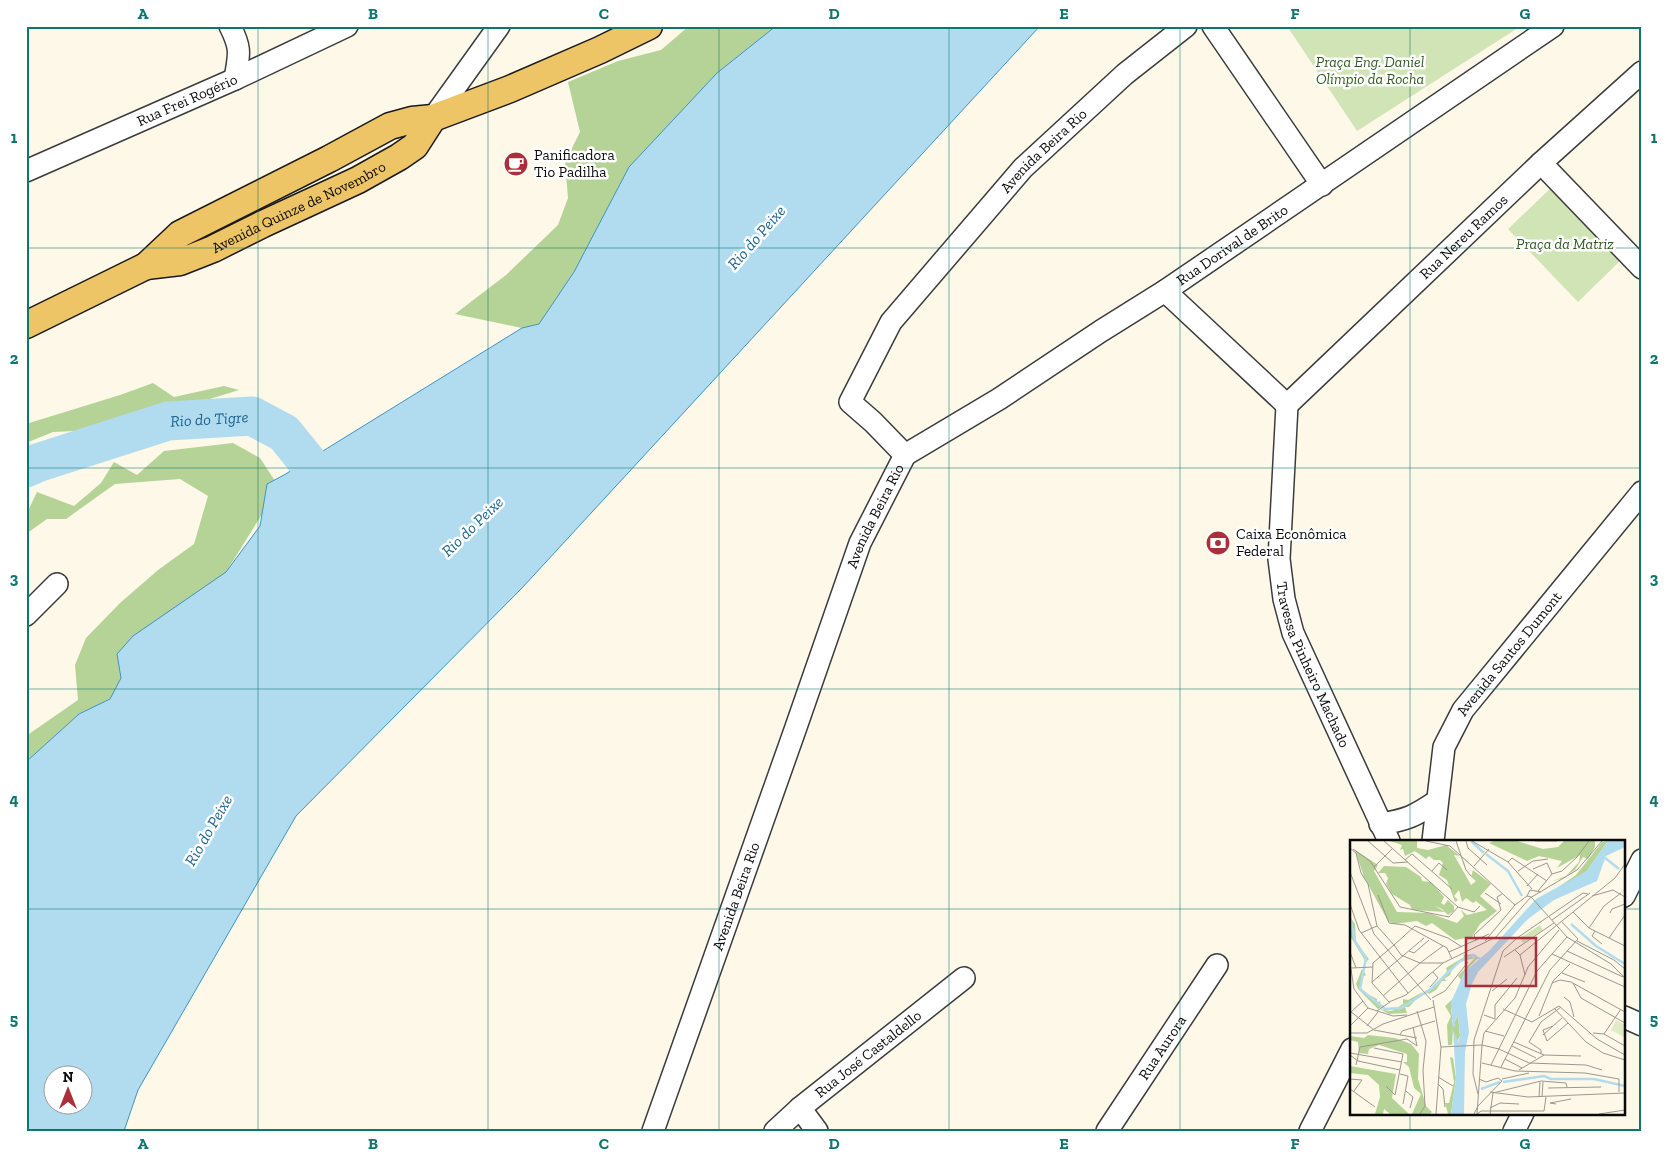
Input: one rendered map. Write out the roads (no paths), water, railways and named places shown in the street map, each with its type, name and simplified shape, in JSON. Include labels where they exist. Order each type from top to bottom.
[{"type":"main road","name":"Avenida Quinze de Novembro","points":[[26,326],[146,266],[180,234],[329,160],[390,126],[412,120],[432,118],[510,89],[600,50],[649,26]]},
{"type":"main road","name":"Avenida Quinze de Novembro","points":[[146,266],[180,262],[213,249],[358,180],[415,146],[432,118]]},
{"type":"main road","points":[[329,160],[349,169],[358,180]]},
{"type":"main road","points":[[264,191],[264,224]]},
{"type":"street","points":[[230,26],[238,42],[239,52],[235,79]]},
{"type":"street","name":"Rua Frei Rogério","points":[[26,171],[235,79],[347,26]]},
{"type":"street","points":[[432,118],[499,26]]},
{"type":"street","name":"Avenida Beira Rio","points":[[653,1131],[796,730],[860,542],[905,455],[873,422],[850,402],[891,322],[1023,168],[1125,74],[1186,26]]},
{"type":"street","points":[[1213,26],[1322,185]]},
{"type":"street","name":"Rua Dorival de Brito","points":[[905,455],[999,399],[1101,331],[1165,292],[1553,26]]},
{"type":"street","name":"Rua Nereu Ramos","points":[[1287,405],[1541,163],[1642,72]]},
{"type":"street","points":[[1541,163],[1642,268]]},
{"type":"street","points":[[1165,292],[1287,405]]},
{"type":"street","name":"Travessa Pinheiro Machado","points":[[1287,405],[1279,560],[1284,599],[1293,633],[1385,832]]},
{"type":"street","name":"Avenida Santos Dumont","points":[[1432,840],[1444,747],[1463,710],[1642,492]]},
{"type":"street","points":[[26,615],[57,584]]},
{"type":"street","points":[[1385,832],[1398,821],[1416,816],[1437,801]]},
{"type":"street","points":[[1626,892],[1642,860]]},
{"type":"street","name":"Rua Aurora","points":[[1107,1131],[1217,965]]},
{"type":"street","name":"Rua José Castaldello","points":[[775,1131],[800,1108],[964,978]]},
{"type":"street","points":[[1626,1018],[1642,1026]]},
{"type":"street","points":[[1310,1131],[1350,1053]]},
{"type":"street","points":[[800,1108],[817,1131]]},
{"type":"street","points":[[1514,1131],[1522,1114]]},
{"type":"water","name":"Rio do Peixe","points":[[776,26],[1040,26],[522,588],[296,816],[138,1090],[124,1131],[26,1131],[26,762],[79,714],[110,699],[121,678],[117,654],[133,636],[226,572],[260,526],[267,484],[522,328],[539,324],[574,272],[629,167],[717,73]]},
{"type":"waterway","name":"Rio do Tigre","points":[[26,468],[168,421],[252,416],[284,433],[340,502]]},
{"type":"place","name":"Panificadora Tio Padilha","points":[[516,164]]},
{"type":"place","name":"Caixa Econômica Federal","points":[[1218,543]]},
{"type":"park label","name":"Praça Eng. Daniel Olímpio da Rocha","points":[[1370,70]]},
{"type":"park label","name":"Praça da Matriz","points":[[1565,244]]}]
